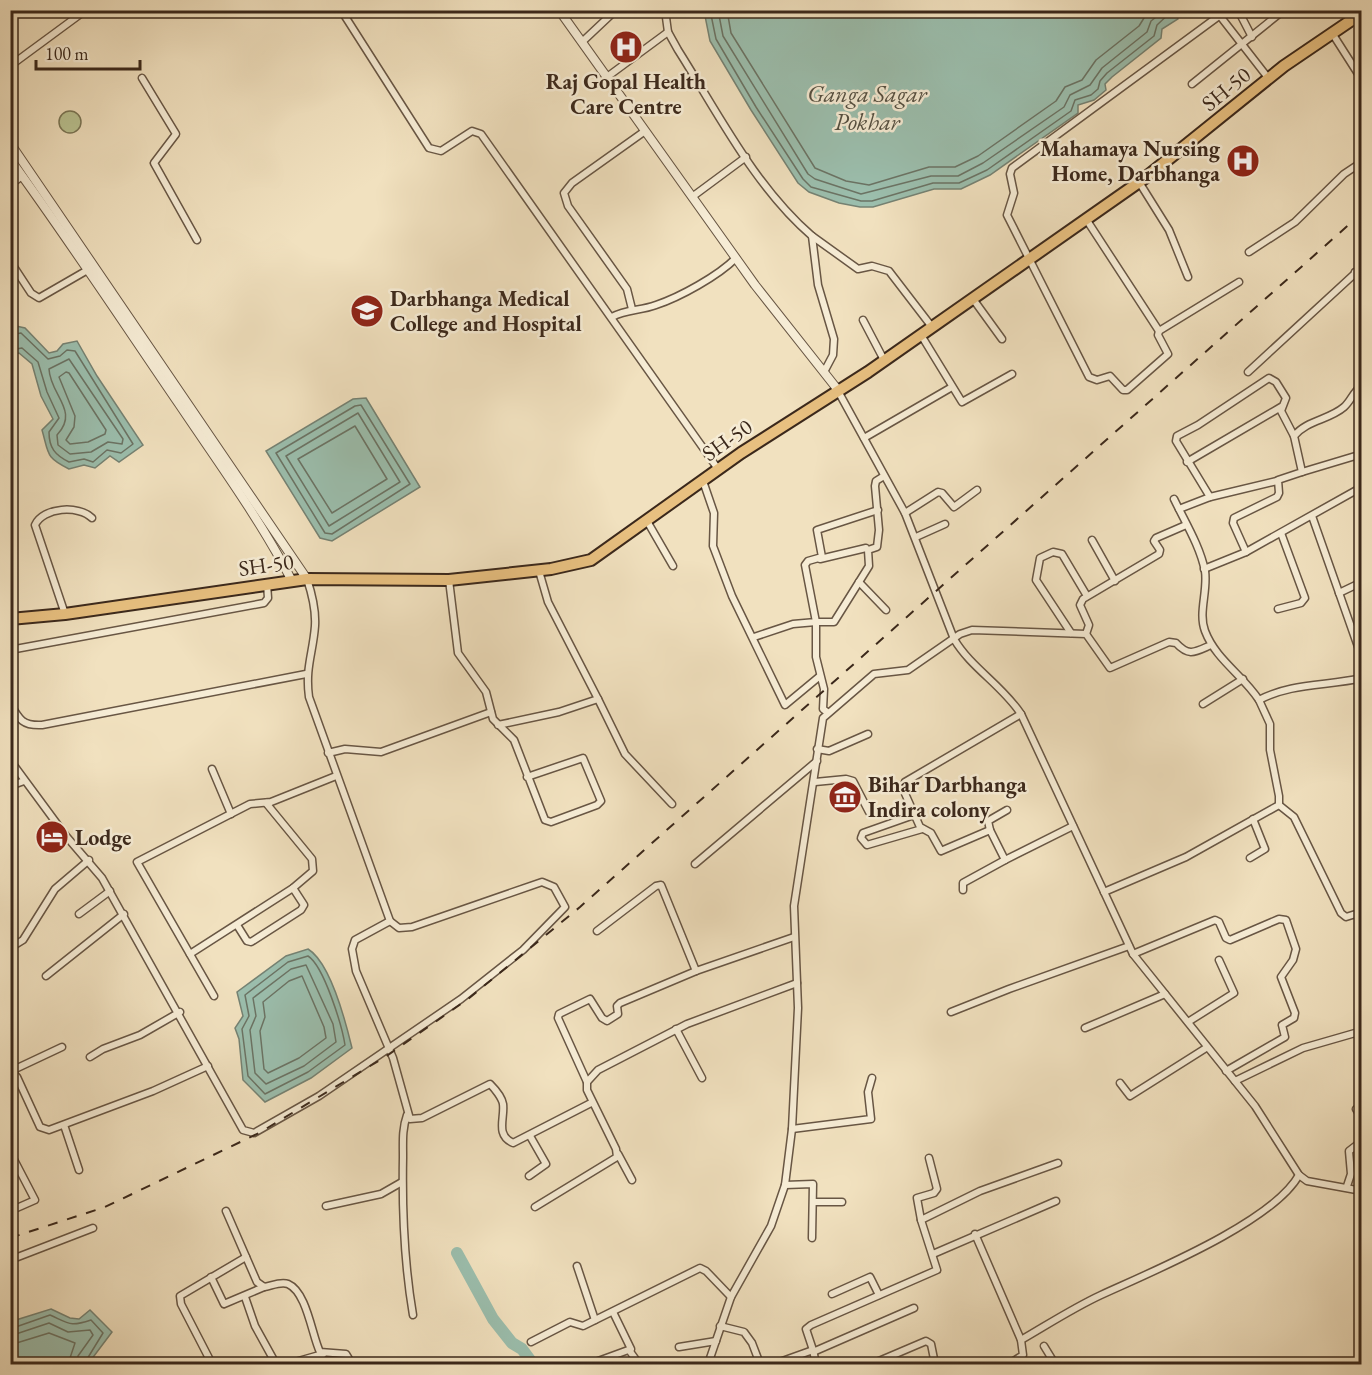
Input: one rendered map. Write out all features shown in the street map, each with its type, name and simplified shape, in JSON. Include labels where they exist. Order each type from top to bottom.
[{"type":"main road","name":"SH-50","points":[[10,619],[65,614],[307,579],[448,580],[539,571],[591,560],[718,470],[921,335],[1139,182],[1269,79],[1358,13]]},
{"type":"street","points":[[10,66],[86,10]]},
{"type":"street","points":[[341,10],[429,148],[441,151],[472,131],[481,134],[718,470]]},
{"type":"street","points":[[559,10],[736,258],[838,390],[905,513],[954,639],[962,653],[1002,689],[1021,714],[1133,954],[1261,1115],[1299,1175],[1307,1181],[1347,1186],[1362,1191]]},
{"type":"street","points":[[582,42],[616,10]]},
{"type":"street","points":[[665,10],[668,32],[746,157],[786,212],[812,236],[858,269],[872,266],[889,271],[932,327]]},
{"type":"street","points":[[1086,219],[1159,331],[1158,335],[1168,354],[1127,390],[1121,389],[1110,376],[1091,379],[1008,219],[1014,193],[1010,174],[1012,168],[1227,10]]},
{"type":"street","points":[[1238,10],[1252,37]]},
{"type":"street","points":[[1192,84],[1284,10]]},
{"type":"street","points":[[1220,16],[1269,79]]},
{"type":"street","points":[[607,77],[668,32]]},
{"type":"street","points":[[1332,33],[1362,80]]},
{"type":"street","points":[[142,78],[176,134],[154,164],[196,240]]},
{"type":"street","points":[[632,309],[627,289],[568,206],[564,193],[573,183],[645,131]]},
{"type":"street","points":[[10,143],[279,555],[292,581]]},
{"type":"street","points":[[692,197],[746,157]]},
{"type":"street","points":[[10,159],[91,267]]},
{"type":"street","points":[[1249,252],[1295,222],[1344,174],[1362,162]]},
{"type":"street","points":[[10,185],[22,176]]},
{"type":"street","points":[[1139,182],[1169,230],[1188,277]]},
{"type":"street","points":[[812,236],[818,285],[834,339],[833,355],[824,372]]},
{"type":"street","points":[[612,317],[632,309],[662,303],[720,272],[736,258]]},
{"type":"street","points":[[10,261],[31,294],[39,298],[91,267]]},
{"type":"street","points":[[1248,372],[1362,267]]},
{"type":"street","points":[[1355,272],[1362,282]]},
{"type":"street","points":[[1159,331],[1239,282]]},
{"type":"street","points":[[973,299],[1002,339]]},
{"type":"street","points":[[10,760],[66,836],[89,860],[110,891],[180,1012],[240,1125],[247,1132],[254,1133],[319,1096],[460,999],[523,950],[565,907],[554,887],[542,882],[412,927],[399,928],[390,921],[327,753],[309,697],[306,674],[315,625],[314,602],[307,579],[125,318]]},
{"type":"street","points":[[863,320],[884,360]]},
{"type":"street","points":[[921,335],[952,387],[964,402],[1012,374]]},
{"type":"street","points":[[1187,462],[1281,407],[1286,398],[1276,382],[1269,378],[1176,437],[1187,462],[1209,497]]},
{"type":"street","points":[[1294,436],[1304,427],[1345,406],[1351,393],[1362,385]]},
{"type":"street","points":[[864,438],[952,387]]},
{"type":"street","points":[[1281,407],[1294,436],[1302,472]]},
{"type":"street","points":[[1179,509],[1209,497],[1277,481],[1362,454]]},
{"type":"street","points":[[754,637],[793,624],[834,622],[869,566],[868,550],[878,545],[875,486],[876,482],[884,476]]},
{"type":"street","points":[[703,481],[714,513],[713,546],[732,596],[754,637],[785,705],[820,676]]},
{"type":"street","points":[[1246,552],[1233,520],[1277,496],[1280,493],[1277,481]]},
{"type":"street","points":[[1204,569],[1246,552],[1362,487]]},
{"type":"street","points":[[905,513],[938,492],[942,493],[954,507],[977,490]]},
{"type":"street","points":[[1174,499],[1204,569],[1203,619],[1211,645],[1259,700],[1270,724],[1270,750],[1280,796],[1279,805]]},
{"type":"street","points":[[65,614],[35,525],[42,517],[68,510],[79,510],[92,518]]},
{"type":"street","points":[[818,559],[822,554],[817,530],[878,510]]},
{"type":"street","points":[[1312,516],[1362,658]]},
{"type":"street","points":[[648,521],[673,566]]},
{"type":"street","points":[[916,537],[945,524]]},
{"type":"street","points":[[1086,634],[1089,625],[1080,605],[1087,596],[1160,553],[1154,541],[1156,538],[1186,525]]},
{"type":"street","points":[[1278,609],[1304,601],[1304,594],[1281,533]]},
{"type":"street","points":[[1092,540],[1115,581]]},
{"type":"street","points":[[827,712],[823,709],[824,689],[816,657],[816,622],[806,565],[808,561],[866,548]]},
{"type":"street","points":[[1071,633],[1036,580],[1040,558],[1053,552],[1062,554],[1087,596]]},
{"type":"street","points":[[539,571],[548,602],[625,754],[672,804]]},
{"type":"street","points":[[448,580],[459,654],[486,692],[491,712],[498,725],[511,734],[514,740],[527,777],[542,816],[548,822],[597,805],[601,801],[583,758],[527,777]]},
{"type":"street","points":[[859,582],[886,610]]},
{"type":"street","points":[[1339,593],[1362,582]]},
{"type":"street","points":[[10,650],[264,603],[268,598],[267,584]]},
{"type":"street","points":[[708,1365],[731,1297],[771,1226],[785,1185],[792,1129],[797,983],[794,937],[797,881],[815,782],[820,724],[827,712],[874,674],[908,670],[966,631],[1086,634]]},
{"type":"street","points":[[1086,634],[1110,668],[1169,642],[1176,643],[1184,651],[1192,653],[1211,645]]},
{"type":"street","points":[[10,703],[20,721],[33,726],[306,674]]},
{"type":"street","points":[[1259,700],[1291,687],[1330,685],[1362,678]]},
{"type":"street","points":[[1203,704],[1243,679]]},
{"type":"street","points":[[498,725],[559,712],[598,699]]},
{"type":"street","points":[[327,753],[345,749],[381,752],[491,712]]},
{"type":"street","points":[[990,830],[941,851],[931,833],[922,829],[903,789],[905,782],[1021,714]]},
{"type":"street","points":[[817,749],[829,751],[868,734]]},
{"type":"street","points":[[695,864],[817,761]]},
{"type":"street","points":[[212,769],[231,814]]},
{"type":"street","points":[[214,996],[137,862],[250,804],[266,803],[336,776]]},
{"type":"street","points":[[815,782],[853,780],[869,812]]},
{"type":"street","points":[[10,786],[24,781]]},
{"type":"street","points":[[189,954],[310,876],[314,865],[312,858],[266,803]]},
{"type":"street","points":[[1104,892],[1186,857],[1279,805]]},
{"type":"street","points":[[1279,805],[1294,817],[1341,913],[1349,917],[1362,912]]},
{"type":"street","points":[[1005,860],[988,821],[1007,810]]},
{"type":"street","points":[[914,815],[864,833],[861,838],[867,845],[922,829]]},
{"type":"street","points":[[1250,858],[1264,849],[1253,819]]},
{"type":"street","points":[[963,890],[963,883],[1073,826]]},
{"type":"street","points":[[10,948],[23,940],[55,889],[89,860]]},
{"type":"street","points":[[597,931],[656,886],[661,885],[696,971]]},
{"type":"street","points":[[237,925],[247,941],[252,942],[301,910],[304,904],[293,888]]},
{"type":"street","points":[[79,914],[110,891]]},
{"type":"street","points":[[46,976],[124,914]]},
{"type":"street","points":[[1133,954],[1215,920],[1219,922],[1226,938],[1230,940],[1279,919],[1286,920],[1296,949],[1293,960],[1281,977],[1295,1013],[1294,1018],[1282,1026],[1285,1037],[1226,1071]]},
{"type":"street","points":[[390,921],[359,936],[352,949],[356,971],[389,1048],[407,1115],[403,1131],[404,1249],[413,1315]]},
{"type":"street","points":[[632,1180],[591,1103],[587,1082],[559,1020],[559,1014],[590,999],[602,1018],[607,1021],[618,1014],[617,1006],[620,1003],[696,971],[794,937]]},
{"type":"street","points":[[951,1012],[1009,988],[1129,946]]},
{"type":"street","points":[[1188,1022],[1234,993],[1219,960]]},
{"type":"street","points":[[587,1082],[608,1064],[676,1029],[738,1003],[797,983]]},
{"type":"street","points":[[1084,1028],[1166,994]]},
{"type":"street","points":[[90,1057],[104,1048],[140,1035],[180,1012]]},
{"type":"street","points":[[676,1029],[702,1078]]},
{"type":"street","points":[[1235,1081],[1303,1048],[1362,1031]]},
{"type":"street","points":[[62,1047],[11,1071],[17,1077],[40,1127],[49,1130],[153,1091],[208,1066]]},
{"type":"street","points":[[1120,1083],[1125,1094],[1130,1096],[1206,1048]]},
{"type":"street","points":[[792,1129],[871,1119],[868,1092],[872,1078]]},
{"type":"street","points":[[407,1115],[410,1119],[418,1119],[490,1084],[503,1101],[500,1120],[509,1142],[517,1143],[591,1103]]},
{"type":"street","points":[[1356,1109],[1362,1119]]},
{"type":"street","points":[[64,1125],[79,1170]]},
{"type":"street","points":[[529,1176],[546,1164],[530,1136]]},
{"type":"street","points":[[1347,1186],[1351,1170],[1349,1151],[1362,1141]]},
{"type":"street","points":[[10,1152],[35,1200],[10,1211]]},
{"type":"street","points":[[535,1208],[614,1161],[618,1153]]},
{"type":"street","points":[[816,1365],[807,1333],[808,1327],[935,1271],[933,1254],[921,1220],[917,1198],[934,1193],[937,1189],[929,1158]]},
{"type":"street","points":[[921,1220],[980,1191],[1058,1162]]},
{"type":"street","points":[[1021,1340],[1099,1296],[1154,1272],[1262,1212],[1292,1187],[1299,1175]]},
{"type":"street","points":[[326,1206],[381,1194],[402,1182]]},
{"type":"street","points":[[785,1185],[813,1184],[812,1238]]},
{"type":"street","points":[[933,1254],[1056,1201]]},
{"type":"street","points":[[814,1202],[842,1202]]},
{"type":"street","points":[[226,1210],[257,1281],[264,1287]]},
{"type":"street","points":[[10,1260],[93,1228]]},
{"type":"street","points":[[975,1234],[1021,1340],[1023,1355],[1009,1365]]},
{"type":"street","points":[[212,1365],[180,1299],[182,1293],[246,1257]]},
{"type":"street","points":[[577,1266],[595,1320]]},
{"type":"street","points":[[531,1342],[570,1322],[580,1326],[595,1320],[700,1268],[706,1270],[731,1297]]},
{"type":"street","points":[[211,1276],[224,1304],[264,1287],[283,1283],[294,1289],[310,1320],[319,1349],[323,1354]]},
{"type":"street","points":[[832,1294],[870,1277],[879,1296]]},
{"type":"street","points":[[244,1297],[255,1326],[276,1365]]},
{"type":"street","points":[[774,1365],[914,1308]]},
{"type":"street","points":[[613,1312],[631,1345],[629,1350]]},
{"type":"street","points":[[720,1326],[744,1332],[752,1344],[760,1365]]},
{"type":"street","points":[[679,1347],[716,1341]]},
{"type":"street","points":[[872,1365],[926,1341],[932,1344],[935,1365]]},
{"type":"street","points":[[1044,1346],[1055,1365]]},
{"type":"street","points":[[590,1365],[629,1350]]},
{"type":"street","points":[[629,1350],[639,1365]]},
{"type":"street","points":[[288,1365],[323,1354],[346,1354],[352,1365]]},
{"type":"shaded area","points":[[70,111],[78,114],[81,122],[78,130],[70,133],[62,130],[59,122],[62,114]]},
{"type":"water","name":"Ganga Sagar Pokhar","points":[[704,10],[1184,11],[1177,15],[1178,19],[1162,29],[1161,38],[1105,84],[1106,90],[1094,100],[1078,105],[1078,113],[990,175],[961,189],[934,189],[873,207],[860,207],[839,203],[809,192],[798,183],[710,41]]},
{"type":"water","points":[[16,326],[25,328],[49,353],[57,351],[63,344],[77,341],[97,376],[143,445],[119,462],[110,456],[95,468],[84,465],[69,469],[52,458],[47,450],[42,430],[53,419],[41,396],[32,364],[19,353],[11,355],[11,332]]},
{"type":"water","points":[[366,398],[420,487],[332,541],[320,538],[266,451],[353,399]]},
{"type":"water","points":[[308,949],[324,967],[330,980],[342,1009],[352,1048],[311,1078],[265,1102],[243,1080],[239,1039],[235,1028],[243,1016],[237,992],[286,956]]},
{"type":"water","points":[[51,1309],[70,1318],[79,1319],[90,1310],[112,1332],[88,1364],[11,1364],[11,1325],[16,1320]]},
{"type":"waterway","points":[[457,1253],[493,1319],[533,1364]]},
{"type":"railway","points":[[10,1238],[105,1207],[259,1133],[385,1057],[468,999],[580,907],[1362,213]]},
{"type":"place","name":"Raj Gopal Health Care Centre","points":[[626,47]]},
{"type":"place","name":"Mahamaya Nursing Home, Darbhanga","points":[[1243,161]]},
{"type":"place","name":"Darbhanga Medical College and Hospital","points":[[367,311]]},
{"type":"place","name":"Bihar Darbhanga Indira colony","points":[[845,797]]},
{"type":"place","name":"Lodge","points":[[52,837]]}]
